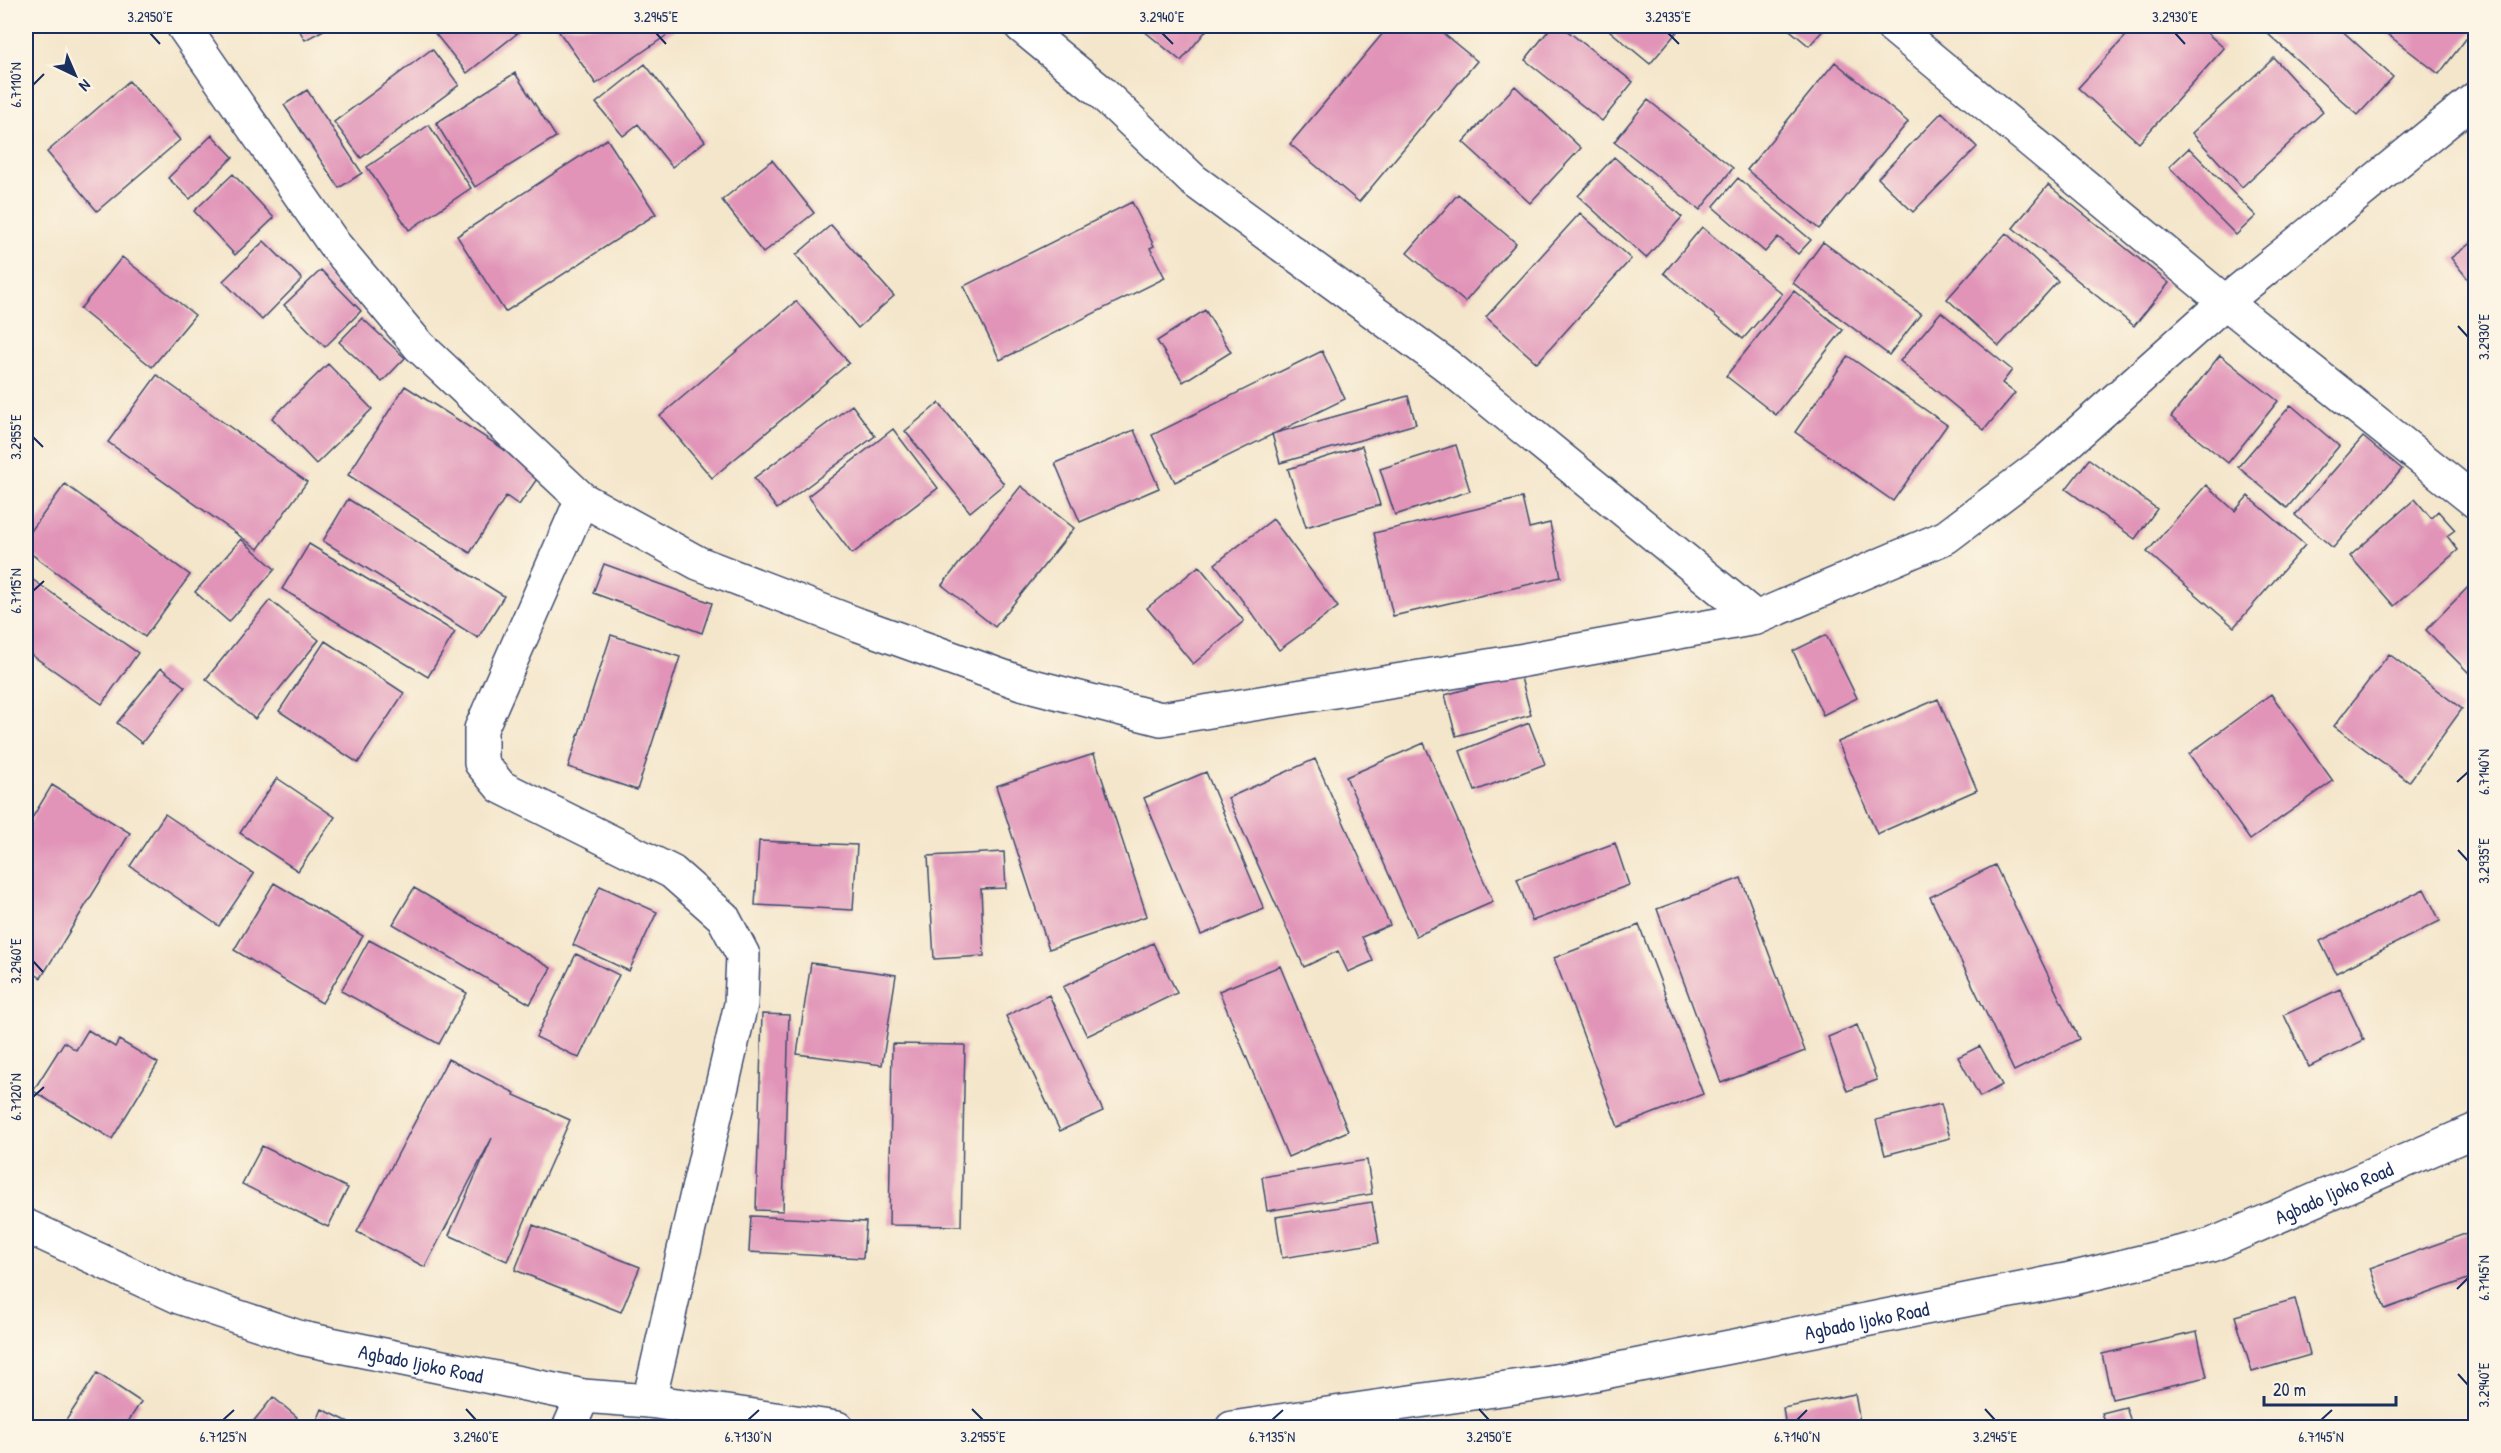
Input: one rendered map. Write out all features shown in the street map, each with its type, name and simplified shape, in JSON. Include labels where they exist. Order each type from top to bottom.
[{"type":"street","points":[[183,26],[334,244],[419,346],[582,498],[698,563],[837,617],[1021,683],[1161,719],[1507,663],[1756,618],[1946,537],[2048,460],[2225,302],[2475,98]]},
{"type":"street","points":[[1021,26],[1100,91],[1193,180],[1445,364],[1756,618]]},
{"type":"street","points":[[1892,26],[2225,302],[2475,502]]},
{"type":"street","points":[[582,498],[481,729],[482,763],[501,787],[672,872],[723,917],[744,955],[741,1004],[649,1401]]},
{"type":"street","name":"Agbado Ijoko Road","points":[[1233,1428],[1569,1379],[2066,1280],[2212,1245],[2475,1130]]},
{"type":"street","name":"Agbado Ijoko Road","points":[[26,1226],[178,1297],[301,1338],[583,1396],[649,1401],[837,1428]]},
{"type":"street","points":[[568,1428],[583,1396]]},
{"type":"building","points":[[297,26],[331,26],[305,40]]},
{"type":"building","points":[[429,26],[514,26],[519,32],[467,73]]},
{"type":"building","points":[[555,26],[680,26],[596,84]]},
{"type":"building","points":[[1138,26],[1210,26],[1181,61]]},
{"type":"building","points":[[1389,26],[1434,26],[1477,61],[1359,202],[1290,144]]},
{"type":"building","points":[[1552,26],[1561,26],[1633,82],[1602,121],[1525,60]]},
{"type":"building","points":[[1604,26],[1682,26],[1650,64]]},
{"type":"building","points":[[1785,26],[1827,26],[1809,46]]},
{"type":"building","points":[[2135,26],[2199,26],[2224,48],[2139,143],[2078,88]]},
{"type":"building","points":[[2274,26],[2337,26],[2393,77],[2358,115],[2267,33]]},
{"type":"building","points":[[2379,26],[2476,26],[2439,74]]},
{"type":"building","points":[[432,49],[459,85],[361,158],[334,122]]},
{"type":"building","points":[[2274,58],[2323,112],[2242,187],[2192,133]]},
{"type":"building","points":[[1835,62],[1908,122],[1819,229],[1747,170]]},
{"type":"building","points":[[645,64],[705,141],[672,167],[638,124],[623,136],[596,103]]},
{"type":"building","points":[[515,73],[556,137],[475,187],[436,123]]},
{"type":"building","points":[[129,81],[180,140],[97,211],[47,152]]},
{"type":"building","points":[[1515,86],[1581,148],[1530,203],[1463,142]]},
{"type":"building","points":[[307,90],[362,173],[339,188],[284,105]]},
{"type":"building","points":[[1648,100],[1733,168],[1700,210],[1614,142]]},
{"type":"building","points":[[1942,112],[1977,147],[1913,212],[1878,178]]},
{"type":"building","points":[[429,125],[471,188],[409,230],[367,167]]},
{"type":"building","points":[[212,135],[233,157],[190,199],[168,178]]},
{"type":"building","points":[[607,139],[656,214],[505,312],[457,236]]},
{"type":"building","points":[[2189,148],[2256,216],[2236,235],[2169,167]]},
{"type":"building","points":[[1614,157],[1682,217],[1646,258],[1578,196]]},
{"type":"building","points":[[772,160],[814,213],[763,253],[722,200]]},
{"type":"building","points":[[233,174],[274,218],[235,255],[194,211]]},
{"type":"building","points":[[1738,178],[1811,240],[1798,254],[1778,237],[1765,252],[1713,207]]},
{"type":"building","points":[[2048,185],[2169,283],[2134,326],[2013,228]]},
{"type":"building","points":[[1458,194],[1516,243],[1465,302],[1407,253]]},
{"type":"building","points":[[1132,202],[1154,246],[1150,248],[1165,278],[1000,360],[964,286]]},
{"type":"building","points":[[1580,213],[1631,259],[1537,363],[1486,317]]},
{"type":"building","points":[[831,225],[894,296],[858,328],[796,255]]},
{"type":"building","points":[[1702,227],[1782,294],[1743,339],[1664,273]]},
{"type":"building","points":[[2006,233],[2058,281],[1999,346],[1947,299]]},
{"type":"building","points":[[2476,239],[2476,289],[2451,258]]},
{"type":"building","points":[[264,241],[302,279],[262,320],[223,281]]},
{"type":"building","points":[[1823,242],[1921,314],[1889,355],[1793,283]]},
{"type":"building","points":[[122,257],[195,315],[152,367],[80,309]]},
{"type":"building","points":[[321,270],[361,311],[325,347],[284,305]]},
{"type":"building","points":[[1794,291],[1843,330],[1776,415],[1726,376]]},
{"type":"building","points":[[796,301],[849,363],[712,478],[660,416]]},
{"type":"building","points":[[1205,310],[1231,352],[1183,382],[1157,341]]},
{"type":"building","points":[[1941,312],[2012,370],[2002,383],[2015,393],[1984,430],[1900,361]]},
{"type":"building","points":[[362,318],[405,358],[382,382],[339,342]]},
{"type":"building","points":[[1322,351],[1345,399],[1175,482],[1152,435]]},
{"type":"building","points":[[2220,355],[2278,401],[2228,463],[2171,417]]},
{"type":"building","points":[[1848,356],[1947,425],[1893,501],[1795,432]]},
{"type":"building","points":[[328,364],[372,409],[316,464],[272,418]]},
{"type":"building","points":[[157,375],[307,482],[258,549],[108,442]]},
{"type":"building","points":[[405,386],[541,473],[519,505],[506,496],[470,553],[348,475]]},
{"type":"building","points":[[1408,396],[1416,424],[1280,463],[1272,434]]},
{"type":"building","points":[[939,403],[1004,484],[970,512],[905,431]]},
{"type":"building","points":[[852,405],[875,436],[777,509],[754,478]]},
{"type":"building","points":[[2291,405],[2339,446],[2287,508],[2238,467]]},
{"type":"building","points":[[893,429],[938,488],[852,554],[808,496]]},
{"type":"building","points":[[1134,430],[1159,488],[1080,522],[1055,463]]},
{"type":"building","points":[[2363,437],[2402,469],[2333,548],[2295,515]]},
{"type":"building","points":[[1456,445],[1470,491],[1395,515],[1380,469]]},
{"type":"building","points":[[1362,446],[1380,505],[1306,527],[1288,469]]},
{"type":"building","points":[[2089,459],[2157,509],[2135,539],[2066,489]]},
{"type":"building","points":[[65,484],[190,575],[145,637],[26,550],[26,538]]},
{"type":"building","points":[[2206,485],[2235,511],[2248,496],[2305,545],[2234,627],[2147,552]]},
{"type":"building","points":[[1021,486],[1074,528],[995,627],[942,585]]},
{"type":"building","points":[[1522,498],[1529,528],[1550,523],[1561,577],[1393,616],[1374,533]]},
{"type":"building","points":[[348,499],[504,596],[478,638],[323,541]]},
{"type":"building","points":[[2415,499],[2431,518],[2438,511],[2455,530],[2447,536],[2458,550],[2394,606],[2350,556]]},
{"type":"building","points":[[1273,519],[1338,607],[1279,650],[1215,564]]},
{"type":"building","points":[[241,539],[275,569],[229,622],[195,592]]},
{"type":"building","points":[[309,544],[455,632],[428,677],[282,589]]},
{"type":"building","points":[[604,564],[712,603],[702,633],[593,593]]},
{"type":"building","points":[[1199,566],[1244,621],[1193,664],[1147,608]]},
{"type":"building","points":[[26,575],[138,653],[102,704],[26,651]]},
{"type":"building","points":[[2476,579],[2476,680],[2426,630]]},
{"type":"building","points":[[270,600],[319,640],[255,719],[206,679]]},
{"type":"building","points":[[611,635],[680,657],[637,790],[568,767]]},
{"type":"building","points":[[1826,635],[1857,698],[1823,715],[1793,651]]},
{"type":"building","points":[[325,641],[404,693],[358,763],[279,711]]},
{"type":"building","points":[[2389,654],[2462,709],[2409,782],[2334,726]]},
{"type":"building","points":[[161,668],[185,687],[142,743],[117,723]]},
{"type":"building","points":[[1520,674],[1531,715],[1456,736],[1445,695]]},
{"type":"building","points":[[2271,694],[2333,781],[2250,840],[2189,754]]},
{"type":"building","points":[[1938,699],[1977,790],[1877,834],[1838,742]]},
{"type":"building","points":[[1529,723],[1545,764],[1475,791],[1460,751]]},
{"type":"building","points":[[1424,743],[1493,902],[1416,936],[1346,777]]},
{"type":"building","points":[[1094,754],[1147,916],[1049,949],[996,786]]},
{"type":"building","points":[[1315,759],[1390,925],[1362,937],[1373,961],[1348,972],[1338,951],[1304,967],[1228,798]]},
{"type":"building","points":[[1206,772],[1264,909],[1201,935],[1144,798]]},
{"type":"building","points":[[277,778],[335,817],[298,871],[240,833]]},
{"type":"building","points":[[52,785],[130,833],[41,978],[26,968],[26,828]]},
{"type":"building","points":[[165,814],[254,874],[219,926],[130,866]]},
{"type":"building","points":[[759,841],[857,845],[853,910],[755,905]]},
{"type":"building","points":[[1615,843],[1629,885],[1532,921],[1517,879]]},
{"type":"building","points":[[1004,852],[1006,888],[981,889],[984,956],[934,959],[928,856]]},
{"type":"building","points":[[1995,865],[2079,1039],[2014,1071],[1930,897]]},
{"type":"building","points":[[1741,878],[1805,1051],[1721,1083],[1657,909]]},
{"type":"building","points":[[274,883],[363,936],[322,1003],[234,950]]},
{"type":"building","points":[[600,886],[657,912],[629,971],[573,945]]},
{"type":"building","points":[[414,888],[551,968],[530,1004],[393,924]]},
{"type":"building","points":[[2424,889],[2440,921],[2336,973],[2320,941]]},
{"type":"building","points":[[1639,925],[1703,1094],[1618,1127],[1554,958]]},
{"type":"building","points":[[369,940],[467,993],[439,1044],[341,991]]},
{"type":"building","points":[[1153,943],[1177,993],[1087,1036],[1063,987]]},
{"type":"building","points":[[576,954],[619,975],[579,1058],[536,1037]]},
{"type":"building","points":[[811,963],[896,975],[882,1065],[797,1054]]},
{"type":"building","points":[[1280,966],[1348,1131],[1288,1157],[1219,991]]},
{"type":"building","points":[[2340,989],[2364,1040],[2309,1067],[2284,1015]]},
{"type":"building","points":[[1049,995],[1103,1111],[1060,1131],[1006,1016]]},
{"type":"building","points":[[762,1014],[789,1015],[783,1211],[756,1210]]},
{"type":"building","points":[[1857,1025],[1877,1080],[1847,1091],[1828,1037]]},
{"type":"building","points":[[88,1030],[115,1047],[119,1040],[158,1063],[112,1139],[33,1091],[64,1042],[76,1050]]},
{"type":"building","points":[[892,1044],[965,1045],[961,1226],[889,1225]]},
{"type":"building","points":[[1980,1046],[2002,1085],[1980,1097],[1958,1057]]},
{"type":"building","points":[[448,1059],[515,1093],[514,1095],[570,1120],[507,1261],[449,1235],[492,1138],[425,1267],[357,1232]]},
{"type":"building","points":[[1941,1104],[1950,1138],[1885,1155],[1876,1120]]},
{"type":"building","points":[[262,1146],[348,1188],[328,1227],[242,1184]]},
{"type":"building","points":[[1367,1160],[1372,1194],[1267,1211],[1262,1177]]},
{"type":"building","points":[[1372,1202],[1379,1243],[1282,1258],[1276,1217]]},
{"type":"building","points":[[751,1216],[866,1222],[863,1258],[749,1252]]},
{"type":"building","points":[[533,1225],[640,1267],[621,1312],[515,1270]]},
{"type":"building","points":[[2476,1230],[2476,1276],[2385,1309],[2370,1268]]},
{"type":"building","points":[[2295,1299],[2310,1355],[2252,1372],[2235,1316]]},
{"type":"building","points":[[2197,1332],[2207,1377],[2112,1399],[2102,1354]]},
{"type":"building","points":[[97,1373],[141,1402],[124,1428],[61,1428]]},
{"type":"building","points":[[1855,1394],[1861,1428],[1786,1428],[1783,1408]]},
{"type":"building","points":[[273,1397],[297,1417],[288,1428],[248,1428]]},
{"type":"building","points":[[2126,1407],[2133,1428],[2107,1428],[2102,1413]]},
{"type":"building","points":[[322,1409],[361,1428],[314,1428]]}]
